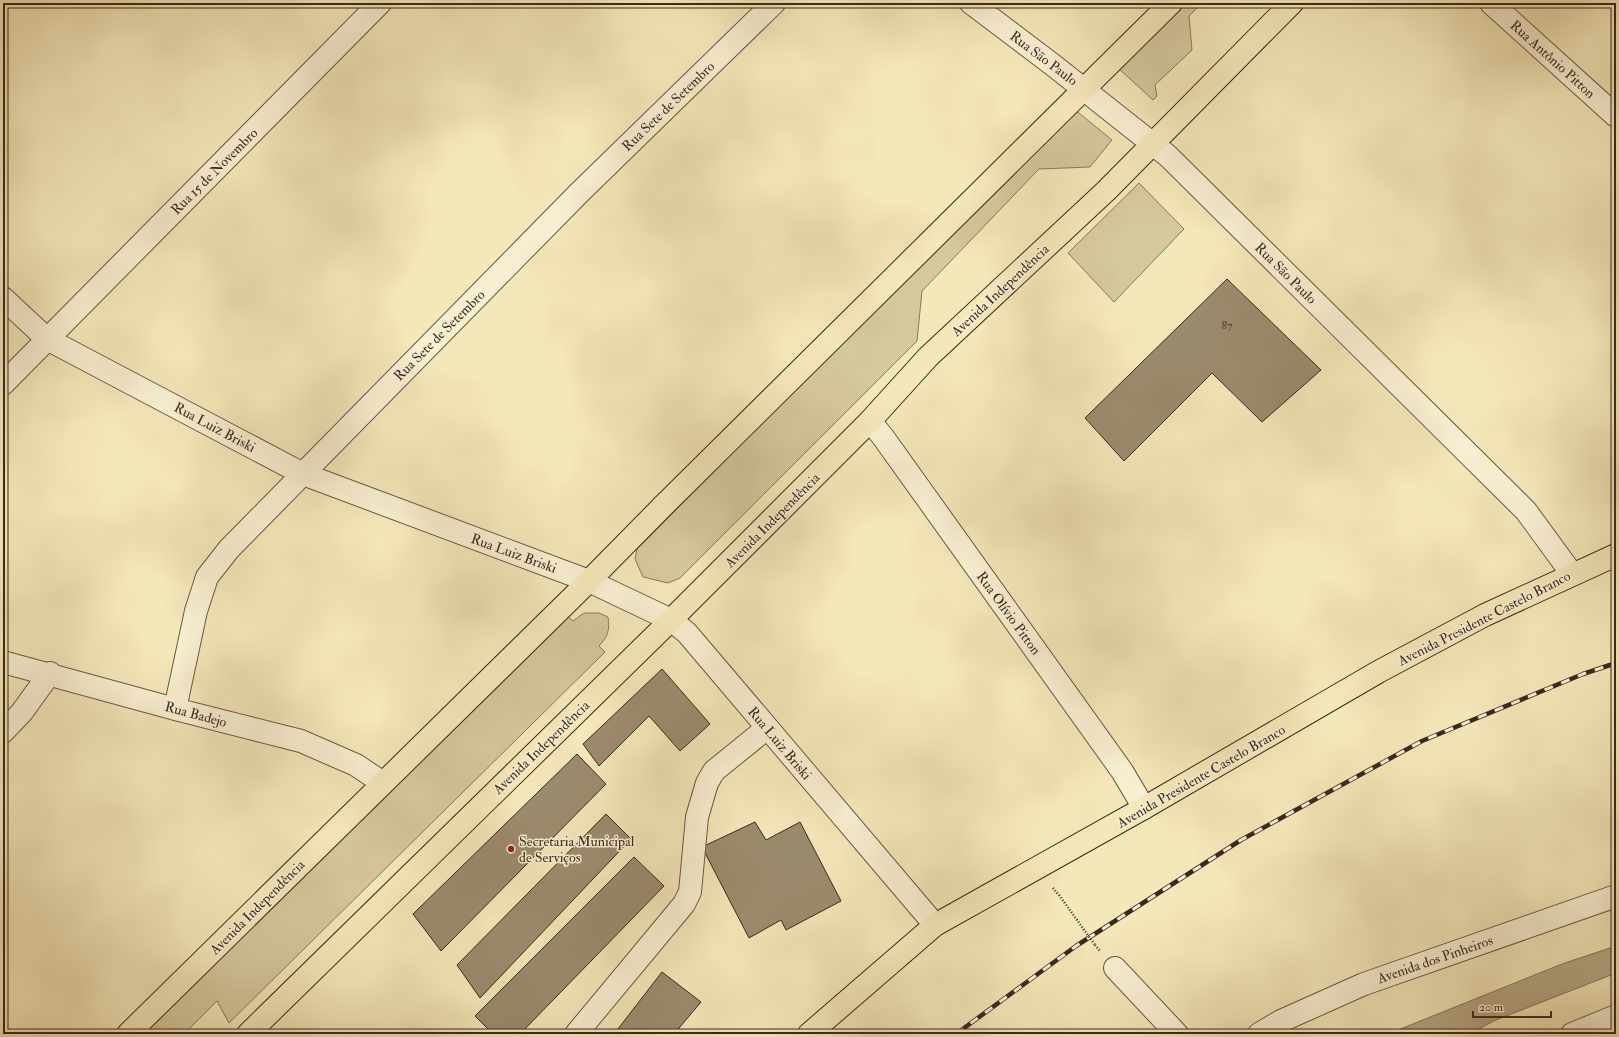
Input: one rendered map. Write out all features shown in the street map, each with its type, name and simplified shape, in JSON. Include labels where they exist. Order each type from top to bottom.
[{"type":"main road","name":"Avenida Independência","points":[[128,1034],[589,581],[1171,3]]},
{"type":"main road","name":"Avenida Independência","points":[[248,1034],[671,620],[870,421],[928,357],[1153,144],[1292,3]]},
{"type":"main road","name":"Avenida Presidente Castelo Branco","points":[[809,1034],[934,925],[1144,808],[1378,672],[1485,615],[1616,555]]},
{"type":"street","name":"Rua 15 de Novembro","points":[[3,384],[380,3]]},
{"type":"street","name":"Rua Sete de Setembro","points":[[175,709],[196,611],[206,577],[229,550],[579,193],[774,3]]},
{"type":"street","name":"Rua São Paulo","points":[[971,3],[1084,89],[1168,156],[1526,511],[1572,574]]},
{"type":"street","name":"Rua Antônio Pitton","points":[[1491,3],[1616,116]]},
{"type":"street","name":"Rua Luiz Briski","points":[[3,298],[47,339],[303,474],[589,581],[671,620],[687,633],[934,925]]},
{"type":"street","name":"Rua Olívio Pitton","points":[[870,421],[883,437],[1122,771],[1144,808]]},
{"type":"street","name":"Rua Badejo","points":[[3,662],[50,673],[175,709],[301,741],[356,765],[383,783]]},
{"type":"street","points":[[3,732],[22,712],[50,673]]},
{"type":"street","points":[[576,1034],[684,904],[690,892],[697,817],[707,782],[714,771],[767,728]]},
{"type":"street","name":"Avenida dos Pinheiros","points":[[1259,1034],[1281,1021],[1364,984],[1616,896]]},
{"type":"street","points":[[1115,968],[1177,1034]]},
{"type":"street","points":[[1572,1034],[1616,1016]]},
{"type":"path","points":[[1059,895],[1095,945]]},
{"type":"shaded area","points":[[1182,3],[1202,3],[1189,16],[1192,50],[1155,85],[1157,96],[1153,100],[1117,67]]},
{"type":"shaded area","points":[[1074,109],[1112,140],[1090,167],[1039,169],[922,291],[917,341],[680,578],[668,583],[643,577],[635,559],[637,549]]},
{"type":"shaded area","points":[[1139,183],[1184,229],[1114,302],[1068,253]]},
{"type":"shaded area","points":[[584,613],[599,613],[608,617],[608,633],[599,646],[605,652],[229,1023],[217,1001],[184,1034],[142,1034],[565,614],[573,621]]},
{"type":"shaded area","points":[[1616,946],[1616,973],[1496,1020],[1469,1034],[1388,1034],[1562,964]]},
{"type":"building","points":[[1227,279],[1321,370],[1262,422],[1212,373],[1124,461],[1085,418]]},
{"type":"building","points":[[662,669],[710,724],[680,751],[649,716],[599,766],[583,744]]},
{"type":"building","name":"Secretaria Municipal de Serviços","points":[[577,754],[606,784],[441,951],[413,914]]},
{"type":"building","points":[[606,814],[631,839],[480,998],[457,965]]},
{"type":"building","points":[[755,822],[766,840],[800,822],[841,901],[786,930],[781,920],[749,938],[702,847]]},
{"type":"building","points":[[634,857],[664,886],[520,1034],[493,1034],[475,1016]]},
{"type":"building","points":[[662,972],[701,1002],[674,1034],[614,1034]]},
{"type":"railway","points":[[956,1034],[1076,946],[1241,840],[1422,741],[1583,674],[1616,663]]},
{"type":"place","name":"Secretaria Municipal de Serviços","points":[[511,849]]}]
